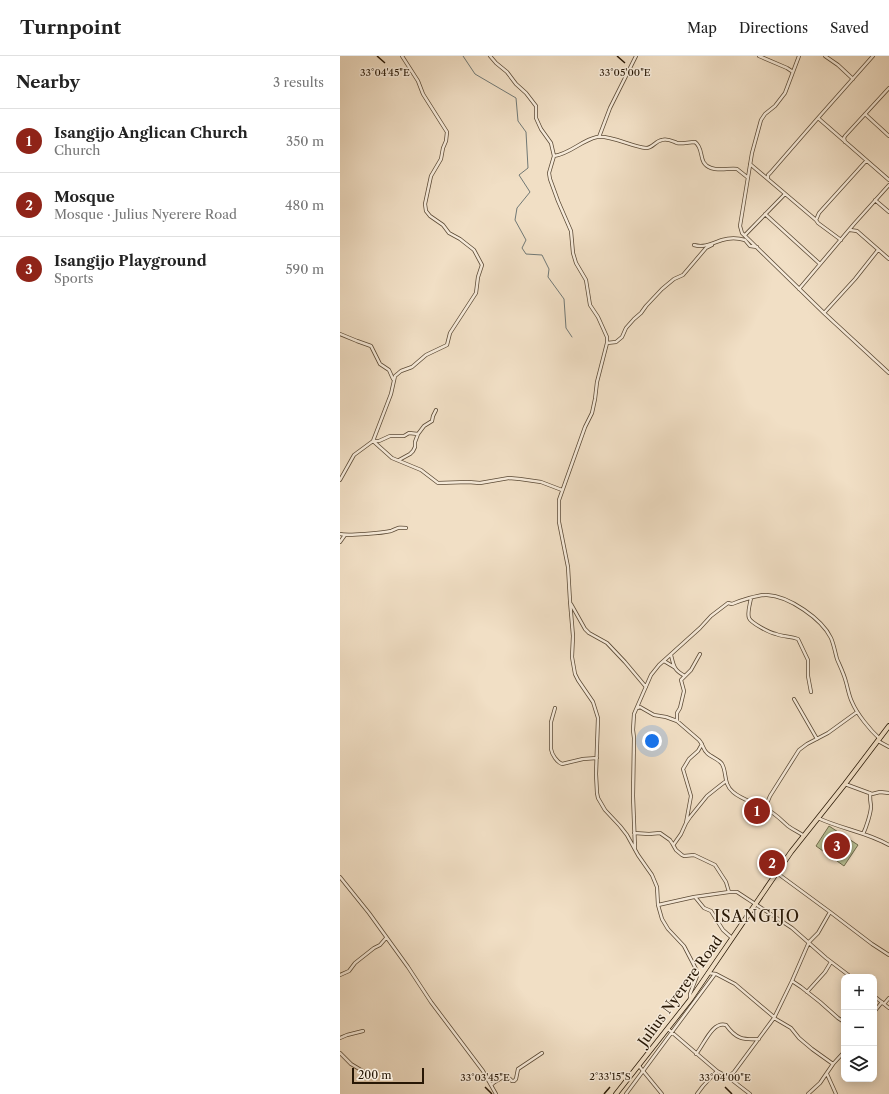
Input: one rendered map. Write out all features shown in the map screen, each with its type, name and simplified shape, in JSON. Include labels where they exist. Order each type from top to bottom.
[{"type":"highway","name":"Julius Nyerere Road","points":[[616,1094],[690,1000],[777,873],[889,726]]},
{"type":"street","points":[[340,480],[354,455],[373,441],[391,394],[395,376],[398,373],[412,367],[426,355],[448,345],[450,333],[476,293],[478,277],[482,265],[474,250],[451,234],[426,211],[425,204],[432,173],[442,157],[443,148],[446,141],[446,130],[423,94],[419,83],[402,56]]},
{"type":"street","points":[[490,56],[507,72],[536,106],[536,118],[541,130],[551,143],[554,156],[549,173],[550,179],[571,230],[573,253],[576,263],[586,280],[590,305],[598,317],[607,337],[607,344],[597,382],[592,413],[585,427],[559,500],[559,518],[568,567],[573,631],[572,657],[578,680],[593,702],[598,718],[598,798],[605,810],[627,835],[656,881],[658,905],[662,919],[671,933],[684,946],[697,971],[698,976],[690,994],[690,1000]]},
{"type":"street","points":[[599,137],[610,108],[636,56]]},
{"type":"street","points":[[759,56],[788,68],[793,72]]},
{"type":"street","points":[[799,56],[784,95],[761,120],[750,164],[740,226],[741,231],[824,313],[889,373]]},
{"type":"street","points":[[825,56],[853,79]]},
{"type":"street","points":[[768,179],[769,173],[873,56]]},
{"type":"street","points":[[845,142],[845,136],[889,88]]},
{"type":"street","points":[[865,114],[889,135]]},
{"type":"street","points":[[818,118],[889,180]]},
{"type":"street","points":[[554,156],[564,154],[589,140],[599,137],[645,148],[664,139],[679,143],[695,142],[698,144],[702,161],[705,165],[712,168],[737,169],[748,178]]},
{"type":"street","points":[[816,220],[820,213],[866,161]]},
{"type":"street","points":[[750,164],[841,240]]},
{"type":"street","points":[[799,289],[875,200],[889,186]]},
{"type":"street","points":[[744,235],[785,194]]},
{"type":"street","points":[[875,200],[889,212]]},
{"type":"street","points":[[765,214],[820,264]]},
{"type":"street","points":[[850,230],[857,231],[889,259]]},
{"type":"street","points":[[694,245],[702,246],[736,238],[743,239],[752,246],[758,248]]},
{"type":"street","points":[[607,344],[614,342],[624,335],[626,328],[662,289],[674,279],[683,275],[706,248],[712,244]]},
{"type":"street","points":[[824,313],[855,279],[878,250]]},
{"type":"street","points":[[340,334],[371,346],[380,364],[389,370],[394,380]]},
{"type":"street","points":[[399,460],[406,457],[413,451],[415,447],[414,442],[418,434],[424,426],[432,421],[436,410]]},
{"type":"street","points":[[373,441],[379,441],[390,436],[405,435],[410,433],[418,434]]},
{"type":"street","points":[[373,441],[390,457],[421,470],[437,483],[480,483],[509,478],[520,478],[541,482],[562,490]]},
{"type":"street","points":[[340,534],[345,535],[390,531],[399,527],[406,528]]},
{"type":"street","points":[[340,542],[345,535]]},
{"type":"street","points":[[635,848],[633,796],[634,714],[651,674],[688,638],[728,603],[732,604],[751,598],[770,595],[785,600],[804,610],[825,629],[832,642],[846,681],[849,696],[857,712],[879,740],[889,747]]},
{"type":"street","points":[[751,598],[748,616],[750,620],[774,634],[798,639],[808,660],[808,676],[811,692]]},
{"type":"street","points":[[570,601],[585,629],[589,633],[607,643],[646,688]]},
{"type":"street","points":[[677,721],[677,713],[680,708],[684,691],[681,680],[691,670],[700,654]]},
{"type":"street","points":[[671,655],[674,667]]},
{"type":"street","points":[[664,661],[685,676]]},
{"type":"street","points":[[794,699],[817,739]]},
{"type":"street","points":[[637,708],[640,707],[654,715],[677,721],[700,740],[706,752],[714,759],[721,762],[729,788],[737,795],[773,812],[789,826],[804,836]]},
{"type":"street","points":[[555,708],[551,722],[551,750],[560,763],[562,764],[572,761],[597,758]]},
{"type":"street","points":[[765,808],[770,796],[793,758],[800,750],[807,744],[828,733],[857,712]]},
{"type":"street","points":[[686,823],[691,796],[684,769],[689,759],[698,751],[702,744]]},
{"type":"street","points":[[673,844],[681,834],[686,823],[707,796],[726,781]]},
{"type":"street","points":[[845,784],[872,794],[884,792],[889,793]]},
{"type":"street","points":[[863,834],[869,818],[871,806],[870,793]]},
{"type":"street","points":[[818,818],[833,825],[876,838],[889,845]]},
{"type":"street","points":[[634,834],[660,833],[670,840],[676,850],[682,855],[694,855],[715,865],[726,882],[729,892]]},
{"type":"street","points":[[777,873],[889,955]]},
{"type":"street","points":[[340,877],[369,913],[431,1002],[483,1071],[496,1094]]},
{"type":"street","points":[[658,905],[696,897],[737,892],[792,928],[847,974]]},
{"type":"street","points":[[696,897],[704,908],[712,911],[723,930],[732,938]]},
{"type":"street","points":[[729,1078],[774,1017],[809,942],[818,933],[830,912]]},
{"type":"street","points":[[340,974],[349,971],[355,963],[380,945],[386,938]]},
{"type":"street","points":[[807,992],[825,972],[831,962]]},
{"type":"street","points":[[708,973],[726,978],[735,984],[774,1017],[791,1028],[799,1038],[812,1049],[833,1064]]},
{"type":"street","points":[[626,1094],[715,974]]},
{"type":"street","points":[[792,981],[841,1020]]},
{"type":"street","points":[[877,998],[889,1008]]},
{"type":"street","points":[[876,1010],[889,998]]},
{"type":"street","points":[[696,1054],[702,1047],[710,1032],[722,1024],[726,1025],[733,1034],[739,1038],[749,1040],[759,1039]]},
{"type":"street","points":[[668,1029],[717,1072],[729,1078],[750,1094]]},
{"type":"street","points":[[340,1038],[363,1031]]},
{"type":"street","points":[[340,1053],[351,1064],[366,1073]]},
{"type":"street","points":[[491,1086],[495,1081],[506,1075],[512,1081],[516,1079],[518,1069],[542,1053]]},
{"type":"street","points":[[808,1094],[820,1083],[841,1055]]},
{"type":"street","points":[[639,1066],[662,1094]]},
{"type":"street","points":[[697,1094],[717,1072]]},
{"type":"street","points":[[827,1074],[836,1094]]},
{"type":"green space","points":[[829,826],[858,845],[844,866],[816,846]]},
{"type":"waterway","points":[[463,56],[475,74],[516,98],[518,121],[526,132],[528,168],[519,175],[530,192],[517,208],[515,220],[526,240],[522,248],[526,254],[542,255],[549,269],[548,277],[564,299],[566,328],[572,337]]},
{"type":"place","name":"Isangijo Anglican Church","points":[[757,811]]},
{"type":"place","name":"Isangijo Playground","points":[[837,846]]},
{"type":"place","name":"Mosque","points":[[772,863]]},
{"type":"district","name":"ISANGIJO","points":[[757,916]]}]
